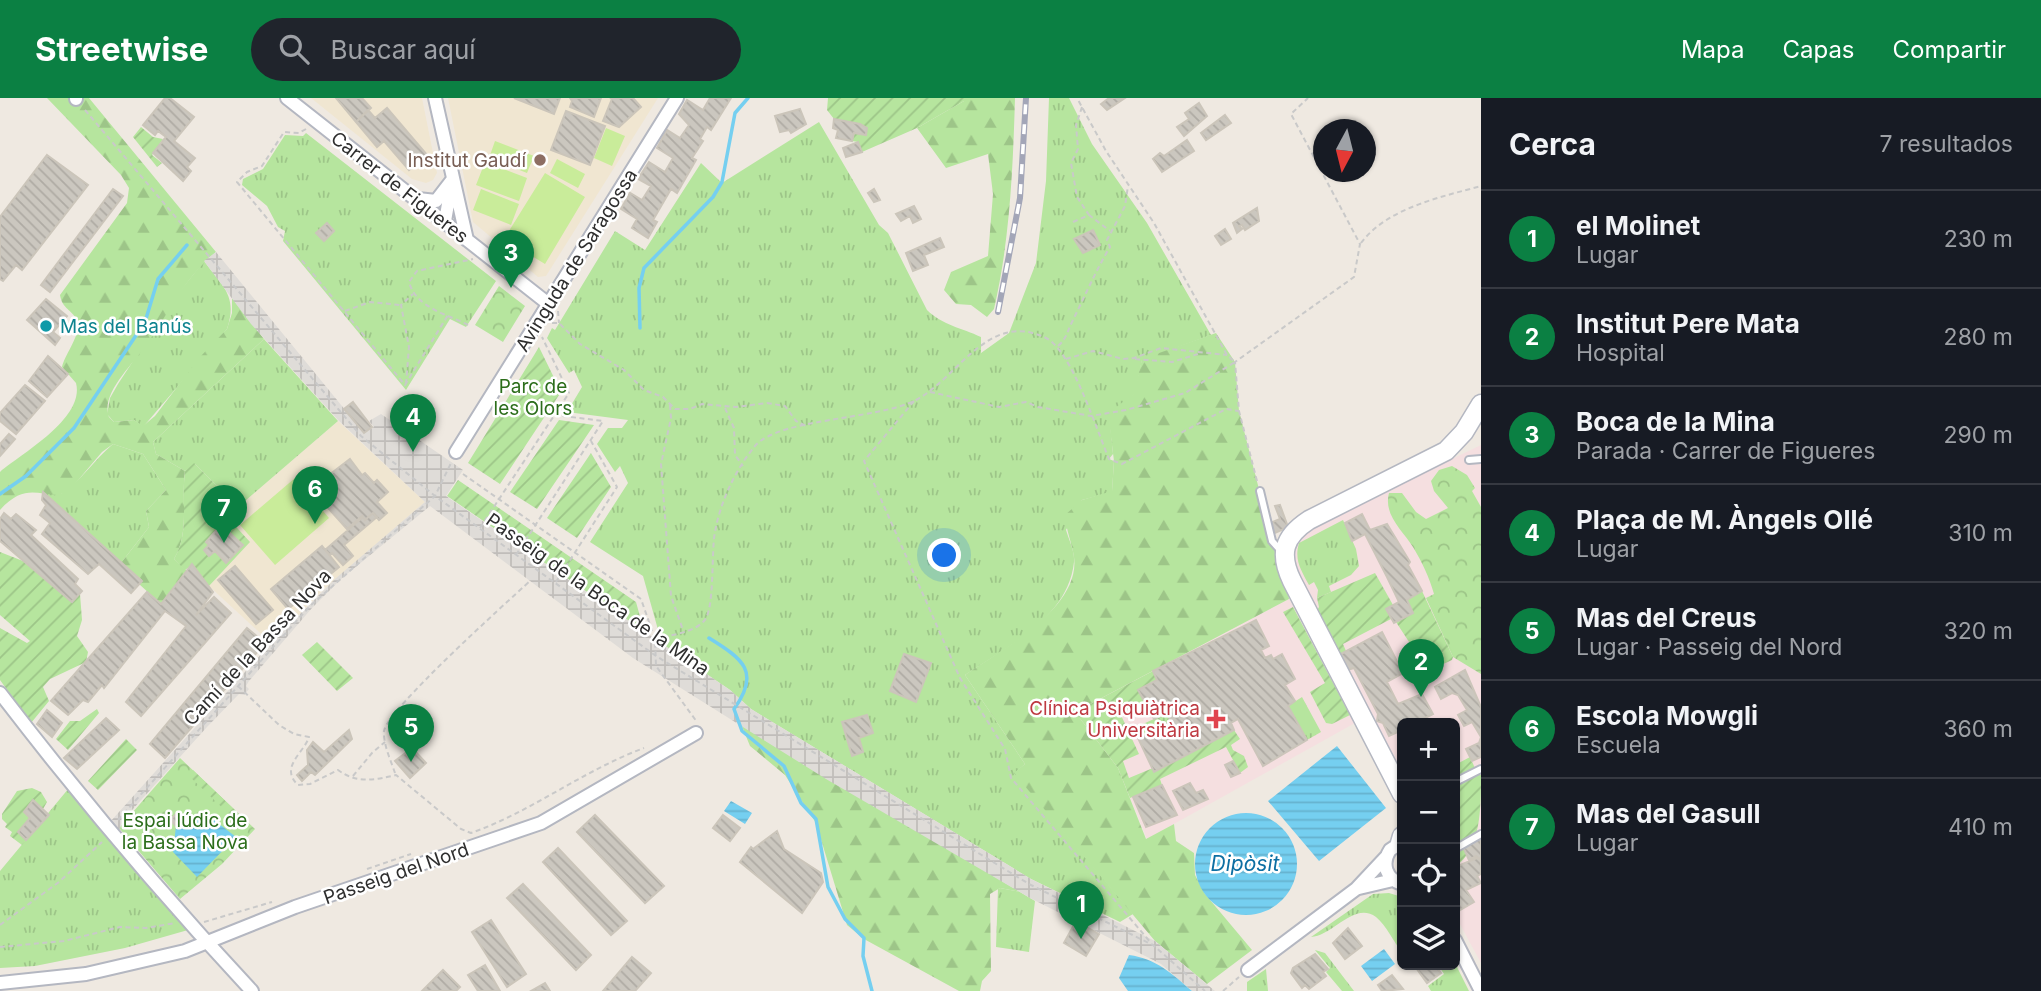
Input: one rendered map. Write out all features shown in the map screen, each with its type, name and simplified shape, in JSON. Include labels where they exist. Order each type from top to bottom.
[{"type":"street","name":"Carrer de Figueres","points":[[287,98],[547,302]]},
{"type":"street","points":[[435,98],[467,240]]},
{"type":"street","name":"Avinguda de Saragossa","points":[[456,452],[547,302],[585,248],[677,98]]},
{"type":"street","points":[[415,198],[436,201],[453,179]]},
{"type":"street","points":[[453,179],[445,221],[455,219],[459,204]]},
{"type":"street","points":[[1397,787],[1292,581],[1283,554],[1289,537],[1309,520],[1446,451],[1464,432],[1481,404]]},
{"type":"street","points":[[0,693],[53,762],[206,942],[252,991]]},
{"type":"street","name":"Passeig del Nord","points":[[0,983],[86,974],[185,951],[295,907],[541,822],[696,733]]},
{"type":"street","points":[[1248,970],[1356,889],[1398,844]]},
{"type":"street","points":[[1386,857],[1385,868],[1397,882]]},
{"type":"street","points":[[1356,889],[1397,882]]},
{"type":"street","points":[[1460,950],[1481,991]]},
{"type":"lane","points":[[1469,460],[1481,459]]},
{"type":"lane","points":[[1260,491],[1272,541],[1283,554]]},
{"type":"lane","points":[[1457,781],[1481,769]]},
{"type":"lane","points":[[1460,846],[1481,834]]},
{"type":"path","name":"Passeig de la Boca de la Mina","points":[[76,98],[361,436],[435,496],[656,656],[1029,884],[1153,945],[1205,991]]},
{"type":"path","points":[[1077,98],[1128,186],[1154,223],[1227,355],[1235,362],[1239,411],[1260,491]]},
{"type":"path","points":[[1308,98],[1291,114],[1360,244]]},
{"type":"path","points":[[1082,107],[1076,125],[1078,149],[1071,163],[1077,197],[1089,215],[1111,231]]},
{"type":"path","points":[[307,128],[299,133],[284,132],[262,166],[247,172],[237,182],[405,385]]},
{"type":"path","points":[[1058,346],[1066,339],[1071,323],[1101,268],[1110,247],[1107,240],[1125,206],[1128,186]]},
{"type":"path","points":[[928,392],[999,407],[1026,402],[1038,407],[1091,416],[1126,410],[1185,393],[1235,362],[1354,277],[1360,244],[1370,231],[1406,210],[1481,186]]},
{"type":"path","points":[[1073,222],[1089,215]]},
{"type":"path","points":[[468,326],[429,307],[414,294],[409,282],[417,271],[474,259]]},
{"type":"path","points":[[345,312],[370,302],[401,305],[414,294]]},
{"type":"path","points":[[401,305],[409,347],[405,385]]},
{"type":"path","points":[[405,385],[448,315]]},
{"type":"path","points":[[546,328],[552,323],[559,323],[580,344],[624,370],[644,390],[663,397],[670,405],[682,410],[702,404],[725,407],[767,403],[785,406],[796,421],[806,426]]},
{"type":"path","points":[[655,639],[684,631],[705,621],[709,611],[710,558],[723,499],[756,445],[778,430],[915,400],[928,392],[975,348],[993,337],[1009,333],[1031,333],[1058,346],[1109,459],[1122,464],[1226,409],[1239,411]]},
{"type":"path","points":[[480,528],[569,393],[541,336]]},
{"type":"path","points":[[1134,358],[1161,348],[1227,355]]},
{"type":"path","points":[[1065,359],[1093,351],[1123,359],[1172,362],[1198,354]]},
{"type":"path","points":[[915,400],[864,461],[960,678],[1005,750],[1011,778],[1153,945]]},
{"type":"path","points":[[670,405],[671,418],[661,464],[671,596],[684,631]]},
{"type":"path","points":[[725,407],[734,428],[734,455],[743,466]]},
{"type":"path","points":[[516,555],[603,421],[554,415]]},
{"type":"path","points":[[555,583],[617,487],[591,440]]},
{"type":"path","points":[[435,496],[456,452]]},
{"type":"path","points":[[463,474],[640,599],[655,639],[656,666],[692,712],[698,725],[696,733]]},
{"type":"path","name":"Camí de la Bassa Nova","points":[[0,925],[59,882],[112,831],[238,686],[328,588],[435,496]]},
{"type":"path","points":[[530,581],[405,699],[387,723],[384,732],[396,775],[461,829],[471,833],[554,794],[606,764],[644,748]]},
{"type":"path","points":[[238,686],[279,725],[294,734],[309,737],[290,768],[292,779],[298,785],[310,784],[338,770],[352,778],[378,779],[396,775]]},
{"type":"path","points":[[352,778],[367,758],[386,742]]},
{"type":"path","points":[[0,947],[64,941],[120,927],[171,925],[186,918]]},
{"type":"path","points":[[1223,991],[1248,970]]},
{"type":"shaded area","points":[[311,98],[422,98],[437,173],[433,180],[426,183],[412,179]]},
{"type":"shaded area","name":"Institut Gaudí","points":[[448,98],[658,98],[546,276],[538,277],[473,222]]},
{"type":"shaded area","points":[[216,252],[364,433],[374,427],[369,421],[381,414],[463,470],[446,496],[730,690],[751,709],[1031,879],[1155,941],[1215,991],[1192,991],[1161,964],[1030,898],[826,779],[633,658],[430,506],[341,579],[312,608],[249,681],[246,686],[249,689],[244,695],[239,694],[207,727],[124,819],[119,830],[110,822],[271,643],[335,579],[425,502],[338,420],[251,324],[204,261]]},
{"type":"shaded area","points":[[338,421],[425,502],[322,591],[271,643],[209,586],[249,542],[226,517]]},
{"type":"shaded area","points":[[1481,445],[1481,963],[1460,924],[1460,718],[1397,718],[1397,767],[1288,558],[1297,534]]},
{"type":"shaded area","name":"Clínica Psiquiàtrica Universitària","points":[[1289,599],[1355,723],[1147,839],[1118,768],[1075,712]]},
{"type":"green space","points":[[47,98],[89,98],[216,252],[195,273],[113,389],[107,408],[109,417],[114,422],[134,420],[143,426],[155,416],[200,357],[227,329],[232,313],[232,298],[264,339],[153,442],[156,454],[185,471],[182,538],[174,559],[188,572],[161,604],[139,584],[142,580],[121,563],[149,527],[146,511],[166,490],[143,454],[113,444],[102,452],[68,492],[19,495],[0,510],[0,472],[50,433],[71,409],[76,396],[76,383],[62,367],[76,336],[78,324],[62,303],[60,295],[127,203],[129,188],[121,175]]},
{"type":"green space","points":[[828,98],[964,98],[964,101],[917,128],[862,152],[858,142],[852,141],[854,133],[866,135],[860,124],[834,119],[827,110]]},
{"type":"green space","points":[[964,98],[1015,98],[1007,230],[994,309],[987,317],[971,305],[956,304],[944,290],[951,272],[988,256],[993,194],[988,154],[946,168],[917,128],[964,101]]},
{"type":"green space","points":[[1049,98],[1069,98],[1092,144],[1147,223],[1211,335],[1142,360],[1135,394],[1109,414],[1113,454],[1109,459],[1114,461],[1112,492],[1082,500],[1066,530],[1074,562],[1069,582],[1060,599],[1033,629],[965,675],[1025,764],[1015,773],[1133,914],[1120,922],[1031,879],[751,709],[730,690],[662,644],[643,576],[590,542],[628,483],[620,466],[615,472],[597,444],[608,428],[622,428],[628,420],[567,412],[582,387],[574,370],[569,373],[547,338],[552,328],[555,330],[615,231],[645,250],[701,163],[722,183],[819,122],[879,225],[888,233],[927,310],[946,323],[981,337],[981,353],[1009,333],[1036,263],[1046,181]]},
{"type":"green space","points":[[141,127],[153,137],[163,139],[152,155],[162,163],[157,167],[133,137]]},
{"type":"green space","points":[[606,128],[625,136],[612,166],[594,158]]},
{"type":"green space","points":[[306,133],[496,281],[466,327],[450,319],[406,390],[283,241],[285,231],[278,227],[267,206],[242,185],[243,179],[263,169],[285,135],[303,136]]},
{"type":"green space","points":[[495,141],[534,156],[527,173],[489,158]]},
{"type":"green space","points":[[557,159],[585,174],[578,188],[550,173]]},
{"type":"green space","points":[[485,162],[527,178],[519,201],[476,185]]},
{"type":"green space","points":[[545,173],[585,197],[545,264],[504,239]]},
{"type":"green space","points":[[481,189],[519,204],[511,225],[473,210]]},
{"type":"green space","points":[[204,261],[223,285],[230,300],[227,329],[143,427],[134,420],[114,422],[107,414],[110,398],[173,300]]},
{"type":"green space","points":[[499,286],[525,306],[503,342],[475,325]]},
{"type":"green space","points":[[1216,333],[1235,362],[1239,411],[1272,540],[1283,554],[1289,599],[1075,712],[1118,768],[1146,839],[1174,824],[1176,841],[1194,853],[1195,875],[1205,894],[1252,950],[1207,984],[1155,941],[1014,773],[1025,764],[965,675],[1036,626],[1065,593],[1073,576],[1074,557],[1065,515],[1082,500],[1112,491],[1114,461],[1108,413],[1134,394],[1142,359]]},
{"type":"green space","points":[[264,339],[338,421],[238,507],[195,464],[185,471],[156,454],[153,442]]},
{"type":"green space","name":"Parc de les Olors","points":[[539,347],[561,392],[500,484],[468,463]]},
{"type":"green space","points":[[559,420],[594,425],[537,509],[510,492]]},
{"type":"green space","points":[[113,444],[143,454],[166,490],[146,511],[149,527],[121,563],[43,492],[61,494]]},
{"type":"green space","points":[[591,453],[611,487],[577,538],[547,518]]},
{"type":"green space","points":[[194,463],[238,507],[227,517],[250,542],[209,586],[192,565],[185,570],[174,559],[182,538],[185,471]]},
{"type":"green space","points":[[1452,466],[1467,475],[1475,488],[1472,491],[1481,507],[1481,674],[1453,657],[1426,598],[1434,594],[1425,570],[1391,516],[1388,501],[1389,493],[1402,493],[1416,512],[1426,519],[1448,508],[1434,491],[1431,481],[1439,470]]},
{"type":"green space","points":[[295,478],[329,518],[275,565],[240,525]]},
{"type":"green space","points":[[458,480],[636,602],[644,631],[447,496]]},
{"type":"green space","points":[[1343,520],[1356,549],[1359,566],[1351,575],[1329,586],[1331,592],[1317,598],[1318,590],[1314,582],[1309,585],[1299,565],[1299,543]]},
{"type":"green space","points":[[0,552],[23,561],[72,602],[80,594],[82,620],[77,636],[88,652],[86,662],[50,679],[43,687],[49,701],[31,723],[0,680],[0,628],[27,643],[30,641],[0,615]]},
{"type":"green space","points":[[1375,573],[1393,605],[1386,609],[1391,619],[1343,644],[1346,651],[1339,655],[1316,612],[1319,607],[1317,598]]},
{"type":"green space","points":[[1422,591],[1453,657],[1452,660],[1428,671],[1396,622],[1407,600]]},
{"type":"green space","points":[[1293,607],[1350,715],[1332,724],[1326,723],[1310,692],[1325,683],[1283,612]]},
{"type":"green space","points":[[317,642],[353,678],[337,691],[302,655]]},
{"type":"green space","points":[[1153,671],[1157,680],[1144,701],[1120,713],[1139,754],[1123,761],[1129,778],[1153,768],[1155,771],[1234,730],[1240,739],[1231,745],[1233,750],[1244,756],[1248,767],[1240,773],[1226,747],[1160,779],[1162,785],[1130,798],[1118,768],[1075,712]]},
{"type":"green space","points":[[1302,697],[1321,732],[1307,740],[1288,706]]},
{"type":"green space","points":[[97,709],[99,713],[68,750],[56,739],[70,721],[80,721]]},
{"type":"green space","points":[[1167,713],[1171,722],[1137,737],[1132,729]]},
{"type":"green space","points":[[741,724],[1020,892],[1000,888],[990,894],[991,971],[982,981],[980,991],[959,991],[864,939],[847,925],[816,823],[785,775],[750,746]]},
{"type":"green space","points":[[126,739],[137,750],[98,790],[88,781]]},
{"type":"green space","points":[[1470,757],[1478,775],[1481,775],[1478,827],[1470,850],[1460,863],[1460,781],[1460,762]]},
{"type":"green space","name":"Espai lúdic de la Bassa Nova","points":[[180,758],[255,829],[222,864],[180,899],[119,828]]},
{"type":"green space","points":[[193,770],[237,812],[232,817],[188,775]]},
{"type":"green space","points":[[32,788],[41,792],[47,802],[43,809],[33,801],[24,812],[30,818],[18,832],[26,840],[22,845],[10,836],[12,832],[5,827],[7,824],[2,819],[2,814],[17,791]]},
{"type":"green space","points":[[69,788],[188,930],[125,948],[35,966],[0,968],[0,871]]},
{"type":"green space","points":[[1000,888],[1020,892],[1035,901],[1029,952],[996,947]]},
{"type":"green space","points":[[1373,894],[1397,895],[1397,945],[1383,924],[1368,913],[1352,916],[1311,937]]},
{"type":"green space","points":[[1315,950],[1325,953],[1354,991],[1342,991],[1326,972],[1330,968]]},
{"type":"green space","points":[[1266,969],[1268,991],[1247,991],[1247,982]]},
{"type":"green space","points":[[1441,970],[1458,970],[1469,991],[1431,991],[1428,986],[1444,974]]},
{"type":"water","name":"Dipòsit","points":[[1337,746],[1386,808],[1319,861],[1268,801]]},
{"type":"water","points":[[731,801],[752,813],[745,824],[724,811]]},
{"type":"water","name":"Dipòsit","points":[[1246,813],[1265,817],[1282,828],[1293,845],[1297,864],[1293,883],[1282,900],[1265,911],[1246,915],[1227,911],[1210,900],[1199,883],[1195,864],[1199,845],[1210,828],[1227,817]]},
{"type":"water","points":[[209,816],[236,837],[197,877],[173,852],[176,826],[183,819]]},
{"type":"water","points":[[1384,949],[1395,964],[1372,981],[1361,966]]},
{"type":"water","points":[[1129,955],[1156,963],[1192,991],[1128,991],[1119,978]]},
{"type":"building","points":[[165,98],[170,98],[194,117],[174,141],[195,158],[187,167],[191,171],[183,181],[153,153],[166,137],[158,131],[155,135],[143,125]]},
{"type":"building","points":[[336,98],[362,98],[371,108],[356,122]]},
{"type":"building","points":[[514,98],[560,98],[554,114]]},
{"type":"building","points":[[570,98],[601,98],[594,117],[570,107]]},
{"type":"building","points":[[610,98],[633,98],[641,107],[619,127],[603,121],[612,99]]},
{"type":"building","points":[[710,98],[731,98],[711,130],[707,127],[700,139],[703,141],[692,158],[696,160],[677,193],[671,189],[653,220],[657,222],[648,238],[632,228],[637,219],[621,209],[630,193],[642,200],[651,186],[638,179],[649,162],[665,172],[673,158],[657,148],[667,130],[680,138],[689,125],[679,114],[687,100],[703,110]]},
{"type":"building","points":[[1109,98],[1125,98],[1107,110],[1101,104]]},
{"type":"building","points":[[1199,103],[1207,116],[1184,136],[1177,127],[1189,119],[1185,113]]},
{"type":"building","points":[[387,108],[427,155],[409,170],[384,141],[377,147],[356,122],[368,110],[375,118]]},
{"type":"building","points":[[800,109],[806,124],[791,133],[789,130],[780,132],[775,116]]},
{"type":"building","points":[[566,111],[605,126],[590,165],[551,150]]},
{"type":"building","points":[[1225,115],[1231,123],[1206,140],[1201,133]]},
{"type":"building","points":[[834,119],[860,124],[867,128],[866,135],[854,133],[852,141],[836,138],[838,130],[833,128]]},
{"type":"building","points":[[1187,140],[1194,151],[1162,172],[1153,159],[1160,153],[1164,156]]},
{"type":"building","points":[[858,142],[862,152],[846,157],[843,148]]},
{"type":"building","points":[[47,155],[88,185],[22,270],[16,265],[3,281],[0,279],[0,217]]},
{"type":"building","points":[[113,189],[123,196],[50,292],[41,285]]},
{"type":"building","points":[[874,189],[880,200],[874,202],[868,193]]},
{"type":"building","points":[[914,206],[921,219],[913,223],[910,216],[901,221],[896,214]]},
{"type":"building","points":[[1257,208],[1259,221],[1245,230],[1242,225],[1239,226],[1242,229],[1237,233],[1233,223]]},
{"type":"building","points":[[327,223],[334,231],[324,241],[316,233]]},
{"type":"building","points":[[1225,229],[1231,239],[1221,245],[1215,236]]},
{"type":"building","points":[[1093,230],[1100,245],[1083,253],[1074,239]]},
{"type":"building","points":[[940,238],[944,247],[924,255],[928,265],[913,271],[906,253]]},
{"type":"building","name":"Mas del Banús","points":[[46,299],[67,316],[53,332],[60,338],[55,345],[27,320]]},
{"type":"building","points":[[48,356],[68,374],[47,397],[29,381]]},
{"type":"building","points":[[25,385],[45,401],[16,434],[0,421],[0,413]]},
{"type":"building","points":[[353,402],[372,427],[364,433],[344,409]]},
{"type":"building","points":[[9,434],[15,439],[0,456],[0,444]]},
{"type":"building","points":[[350,459],[362,475],[365,473],[374,483],[377,480],[388,492],[377,502],[387,513],[379,520],[373,513],[365,520],[362,516],[347,529],[311,489]]},
{"type":"building","points":[[43,492],[142,581],[131,593],[99,564],[88,574],[42,534],[50,523],[40,515],[46,505],[42,500]]},
{"type":"building","points":[[1280,505],[1288,527],[1275,533],[1270,523],[1280,519],[1275,506]]},
{"type":"building","points":[[4,513],[11,519],[16,514],[36,530],[31,535],[78,579],[75,584],[82,591],[72,602],[0,541],[0,519]]},
{"type":"building","points":[[373,513],[377,517],[344,545],[353,556],[343,565],[332,553],[330,555],[325,550],[363,517],[365,520]]},
{"type":"building","points":[[1362,514],[1370,530],[1387,524],[1410,562],[1408,565],[1422,591],[1407,600],[1413,613],[1394,623],[1386,609],[1399,602],[1387,577],[1365,534],[1352,541],[1345,523]]},
{"type":"building","points":[[221,525],[243,545],[226,563],[215,551],[209,556],[204,550],[209,545],[206,542]]},
{"type":"building","points":[[322,546],[339,567],[288,609],[271,589]]},
{"type":"building","points":[[192,564],[213,592],[196,615],[214,597],[231,613],[141,716],[126,702],[186,626],[165,611],[104,688],[102,685],[88,702],[83,700],[68,715],[51,701],[147,592],[161,604]]},
{"type":"building","points":[[235,566],[273,610],[256,624],[218,580]]},
{"type":"building","points":[[1256,620],[1269,646],[1261,650],[1265,658],[1271,655],[1273,659],[1282,654],[1295,679],[1285,685],[1295,701],[1288,706],[1307,740],[1263,766],[1238,719],[1231,723],[1234,730],[1154,772],[1138,738],[1171,722],[1167,713],[1154,719],[1138,690],[1157,680],[1153,671]]},
{"type":"building","points":[[247,628],[265,643],[165,758],[150,744]]},
{"type":"building","points":[[1382,632],[1403,673],[1387,682],[1398,704],[1422,694],[1433,714],[1425,718],[1397,718],[1397,732],[1389,736],[1383,723],[1377,721],[1378,714],[1354,668],[1347,670],[1339,655]]},
{"type":"building","points":[[904,654],[931,663],[916,702],[890,691]]},
{"type":"building","points":[[1465,670],[1481,707],[1481,737],[1472,722],[1464,726],[1458,715],[1467,710],[1458,695],[1452,693],[1441,699],[1435,687]]},
{"type":"building","points":[[47,710],[62,723],[52,737],[37,724]]},
{"type":"building","points":[[867,715],[873,733],[859,738],[863,752],[852,756],[842,722]]},
{"type":"building","points":[[106,718],[119,730],[77,769],[64,758]]},
{"type":"building","points":[[349,730],[352,739],[315,775],[311,772],[302,781],[297,775],[308,765],[307,750],[313,742],[324,752]]},
{"type":"building","points":[[1481,737],[1481,757],[1472,761],[1466,749],[1479,743]]},
{"type":"building","points":[[412,748],[426,763],[410,778],[395,761]]},
{"type":"building","points":[[1233,761],[1240,773],[1231,777],[1225,765]]},
{"type":"building","points":[[1190,783],[1196,793],[1203,790],[1208,799],[1183,810],[1173,791]]},
{"type":"building","points":[[1162,785],[1177,815],[1146,827],[1133,797]]},
{"type":"building","points":[[33,800],[49,815],[26,840],[18,832],[30,818],[24,812]]},
{"type":"building","points":[[177,813],[183,819],[176,826],[170,820]]},
{"type":"building","points":[[595,815],[664,886],[645,903],[577,832]]},
{"type":"building","points":[[723,815],[740,828],[730,841],[713,828]]},
{"type":"building","points":[[777,831],[784,849],[821,873],[823,882],[802,913],[740,862],[751,847],[753,849]]},
{"type":"building","points":[[1481,836],[1481,860],[1476,856],[1469,860],[1463,847]]},
{"type":"building","points":[[558,848],[627,921],[611,935],[543,862]]},
{"type":"building","points":[[1477,858],[1481,860],[1481,874],[1477,876],[1481,883],[1466,890],[1474,902],[1460,910],[1460,907],[1460,865]]},
{"type":"building","points":[[523,884],[591,955],[576,970],[507,898]]},
{"type":"building","points":[[491,920],[526,974],[507,987],[472,932]]},
{"type":"building","points":[[1076,921],[1099,934],[1086,956],[1064,943]]},
{"type":"building","points":[[1348,928],[1362,946],[1345,959],[1333,943]]},
{"type":"building","points":[[1315,954],[1328,969],[1323,972],[1326,976],[1309,989],[1305,985],[1302,988],[1291,973],[1293,968]]},
{"type":"building","points":[[632,957],[651,973],[635,991],[603,991]]},
{"type":"building","points":[[485,965],[500,991],[478,991],[468,975]]},
{"type":"building","points":[[443,970],[460,987],[456,991],[422,991]]},
{"type":"building","points":[[1418,970],[1439,970],[1441,973],[1427,983]]},
{"type":"building","points":[[1392,975],[1403,989],[1382,991],[1378,985]]},
{"type":"building","points":[[545,983],[550,991],[531,991]]},
{"type":"waterway","points":[[640,328],[639,288],[644,268],[713,197],[722,182],[735,113],[748,98]]},
{"type":"waterway","points":[[0,494],[26,476],[74,428],[145,322],[158,279],[187,245]]},
{"type":"waterway","points":[[709,638],[739,660],[747,676],[742,696],[734,709],[742,731],[784,766],[801,803],[816,819],[828,887],[845,919],[864,938],[863,956],[872,991]]},
{"type":"railway","points":[[998,312],[1020,198],[1026,98]]},
{"type":"place","name":"Institut Gaudí","points":[[540,160]]},
{"type":"place","name":"Boca de la Mina","points":[[511,288]]},
{"type":"place","name":"Mas del Banús","points":[[46,326]]},
{"type":"place","name":"Plaça de M. Àngels Ollé","points":[[413,452]]},
{"type":"place","name":"Escola Mowgli","points":[[315,524]]},
{"type":"place","name":"Mas del Gasull","points":[[224,543]]},
{"type":"place","name":"Institut Pere Mata","points":[[1421,697]]},
{"type":"place","name":"Clínica Psiquiàtrica Universitària","points":[[1216,719]]},
{"type":"place","name":"Mas del Creus","points":[[411,762]]},
{"type":"place","name":"el Molinet","points":[[1081,939]]}]
